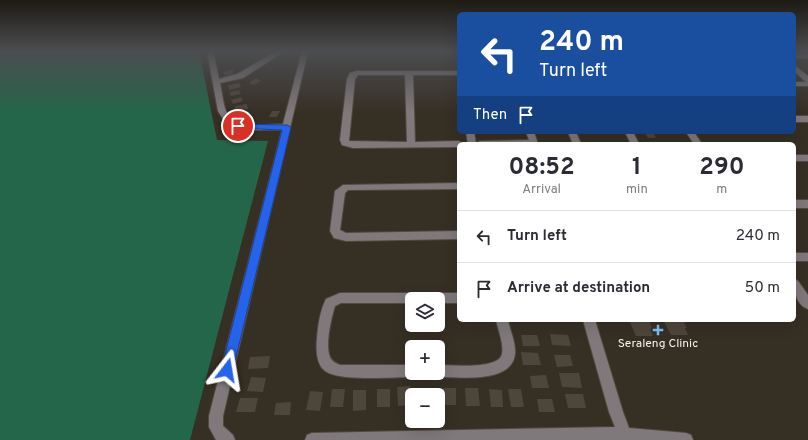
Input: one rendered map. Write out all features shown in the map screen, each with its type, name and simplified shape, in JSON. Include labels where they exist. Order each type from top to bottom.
[{"type":"street","points":[[214,72],[222,111],[229,122],[242,127],[287,127]]},
{"type":"street","points":[[216,82],[240,76],[248,72]]},
{"type":"street","points":[[228,440],[221,436],[215,428],[216,416],[300,72]]},
{"type":"street","points":[[799,72],[808,80]]},
{"type":"street","points":[[457,73],[357,73],[352,76],[344,140],[345,143],[353,145],[457,144]]},
{"type":"street","points":[[409,73],[411,144]]},
{"type":"street","points":[[796,84],[808,84]]},
{"type":"street","points":[[796,119],[808,118]]},
{"type":"street","points":[[796,158],[808,158]]},
{"type":"street","points":[[457,186],[346,187],[340,191],[335,230],[338,235],[346,237],[457,235]]},
{"type":"street","points":[[796,204],[808,204]]},
{"type":"street","points":[[796,257],[808,257]]},
{"type":"street","points":[[796,287],[808,304]]},
{"type":"street","points":[[405,371],[340,371],[330,368],[323,358],[322,350],[330,303],[340,298],[457,298]]},
{"type":"street","points":[[445,370],[486,370],[501,367],[508,357],[508,346],[502,322]]},
{"type":"street","points":[[591,322],[616,412],[616,436]]},
{"type":"street","points":[[312,440],[616,436],[686,440]]},
{"type":"green space","points":[[0,72],[203,72],[217,140],[268,141],[190,440],[0,440]]},
{"type":"building","points":[[223,72],[234,72],[234,73],[225,76]]},
{"type":"building","points":[[256,78],[261,81],[254,85],[249,83]]},
{"type":"building","points":[[239,83],[241,87],[229,90],[228,85]]},
{"type":"building","points":[[239,90],[241,94],[231,96],[229,92]]},
{"type":"building","points":[[241,97],[243,101],[233,104],[231,100]]},
{"type":"building","points":[[247,104],[248,109],[235,111],[235,106]]},
{"type":"building","points":[[272,111],[280,111],[277,117],[269,117]]},
{"type":"building","points":[[249,112],[249,119],[241,120],[241,113]]},
{"type":"building","points":[[645,134],[654,134],[656,138],[648,138]]},
{"type":"building","points":[[630,322],[650,322],[652,328],[650,329],[653,336],[636,336]]},
{"type":"building","points":[[664,322],[684,322],[688,335],[671,335]]},
{"type":"building","points":[[550,334],[568,335],[571,346],[552,345]]},
{"type":"building","points":[[521,335],[537,335],[540,346],[523,346]]},
{"type":"building","points":[[521,352],[538,353],[541,365],[523,365]]},
{"type":"building","points":[[554,355],[570,355],[573,366],[557,367]]},
{"type":"building","points":[[270,356],[268,368],[248,369],[250,357]]},
{"type":"building","points":[[559,373],[579,373],[582,388],[562,387]]},
{"type":"building","points":[[546,375],[549,388],[532,388],[530,376]]},
{"type":"building","points":[[251,377],[266,378],[263,392],[247,391]]},
{"type":"building","points":[[410,386],[410,388],[405,388],[405,406],[398,406],[397,387]]},
{"type":"building","points":[[445,388],[456,388],[456,405],[445,405]]},
{"type":"building","points":[[465,388],[478,388],[480,406],[466,406]]},
{"type":"building","points":[[332,389],[345,389],[343,407],[330,407]]},
{"type":"building","points":[[377,389],[390,389],[390,407],[377,407]]},
{"type":"building","points":[[489,389],[502,390],[503,407],[491,407]]},
{"type":"building","points":[[508,389],[521,389],[524,407],[511,407]]},
{"type":"building","points":[[353,390],[366,390],[366,410],[353,411]]},
{"type":"building","points":[[310,391],[323,392],[320,411],[306,410]]},
{"type":"building","points":[[565,394],[583,394],[586,408],[568,408]]},
{"type":"building","points":[[240,398],[258,398],[255,412],[236,412]]},
{"type":"building","points":[[537,399],[552,399],[555,412],[539,412]]},
{"type":"building","points":[[291,402],[290,415],[274,415],[276,403]]},
{"type":"place","name":"Seraleng Clinic","points":[[658,330]]},
{"type":"route","points":[[227,370],[248,291],[287,127],[238,126]]}]
